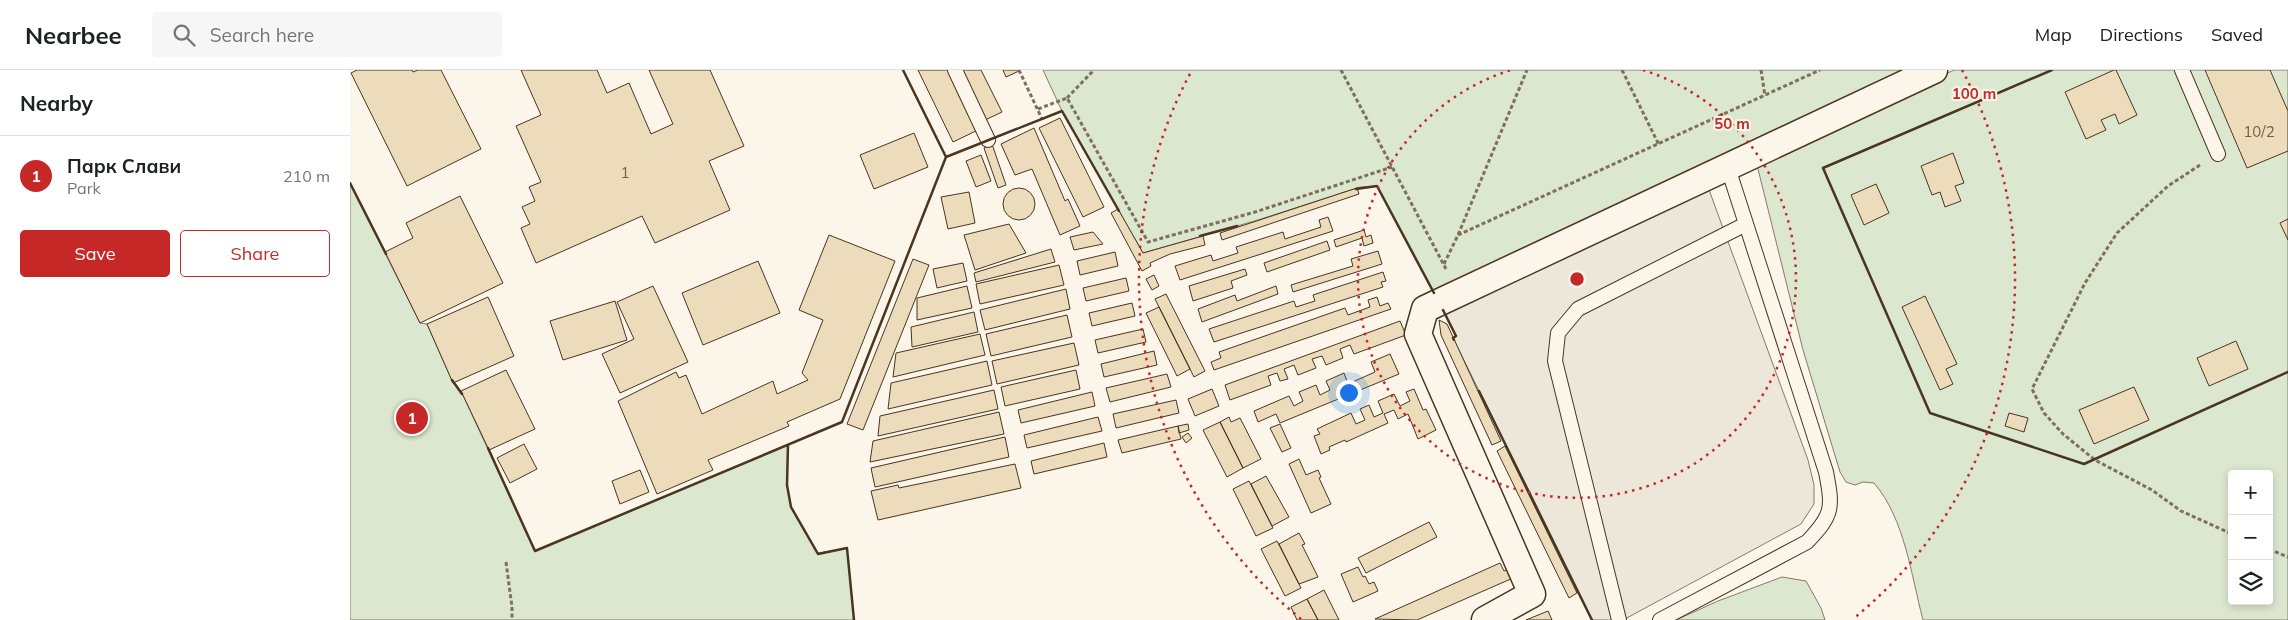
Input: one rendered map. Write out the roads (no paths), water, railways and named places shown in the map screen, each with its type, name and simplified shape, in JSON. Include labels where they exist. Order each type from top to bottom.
[{"type":"street","points":[[1485,620],[1532,594],[1418,334],[1425,309],[1934,70]]},
{"type":"lane","points":[[955,70],[988,140]]},
{"type":"lane","points":[[2182,70],[2218,154]]},
{"type":"lane","points":[[1660,620],[1807,542],[1824,525],[1832,501],[1826,472],[1728,168]]},
{"type":"lane","points":[[1619,620],[1555,361],[1558,333],[1578,309],[1746,224]]},
{"type":"place","name":"Парк Слави","points":[[412,418]]}]
